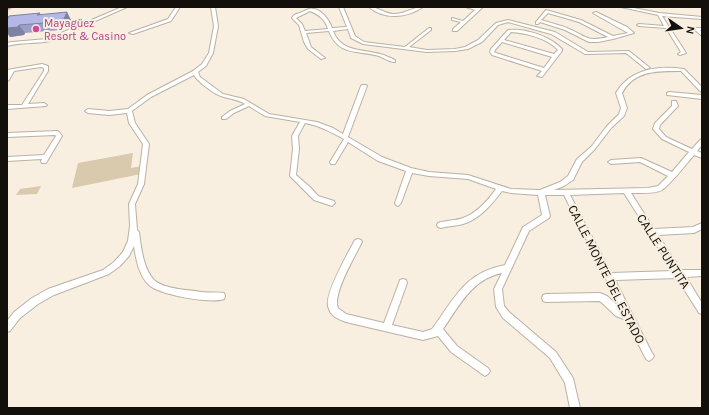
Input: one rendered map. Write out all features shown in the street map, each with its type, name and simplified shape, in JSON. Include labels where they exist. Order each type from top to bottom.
[{"type":"street","points":[[7,45],[20,42],[39,42],[48,40],[125,7]]},
{"type":"street","points":[[130,33],[170,20],[178,7]]},
{"type":"street","points":[[88,111],[109,113],[129,111],[156,91],[195,72],[204,65],[211,53],[216,26],[214,7]]},
{"type":"street","points":[[341,7],[353,37],[358,41],[406,48],[444,51],[466,48],[480,41],[497,24],[503,21],[513,22],[557,35],[587,53],[627,52],[648,68]]},
{"type":"street","points":[[371,7],[382,14],[398,15],[405,14],[421,7]]},
{"type":"street","points":[[468,7],[480,9]]},
{"type":"street","points":[[624,7],[659,14],[702,18]]},
{"type":"street","points":[[697,7],[702,7]]},
{"type":"street","points":[[456,30],[480,9]]},
{"type":"street","points":[[323,58],[314,53],[308,46],[301,23],[294,18],[312,11],[324,17],[331,29],[334,39],[343,47],[357,52],[380,55],[392,60]]},
{"type":"street","points":[[528,34],[547,11],[580,21],[613,38]]},
{"type":"street","points":[[539,21],[567,29],[589,41],[613,38],[632,33],[595,13]]},
{"type":"street","points":[[659,14],[684,53],[680,54]]},
{"type":"street","points":[[453,19],[464,22]]},
{"type":"street","points":[[639,24],[667,27]]},
{"type":"street","points":[[304,32],[349,28]]},
{"type":"street","points":[[406,48],[429,29]]},
{"type":"street","points":[[702,29],[697,29],[702,35]]},
{"type":"street","points":[[540,76],[545,70],[555,56],[560,50],[547,40],[528,34],[510,31],[493,50],[492,52],[494,54],[545,70]]},
{"type":"street","points":[[502,41],[555,56]]},
{"type":"street","points":[[7,79],[10,70],[42,65],[46,67],[46,71],[24,106]]},
{"type":"street","points":[[541,193],[562,184],[571,178],[579,161],[593,148],[609,127],[622,114],[624,108],[619,93],[628,80],[637,74],[682,70],[702,90]]},
{"type":"street","points":[[195,72],[198,78],[221,95],[242,100],[267,115],[315,123],[331,129],[380,159],[410,170],[428,174],[468,177],[511,191],[566,193],[648,190],[660,188],[702,141]]},
{"type":"street","points":[[333,162],[346,138],[364,86]]},
{"type":"street","points":[[669,94],[702,96]]},
{"type":"street","points":[[674,102],[675,106],[657,124],[656,129],[664,138],[702,156]]},
{"type":"street","points":[[224,118],[232,112],[249,104]]},
{"type":"street","points":[[7,107],[44,105]]},
{"type":"street","points":[[129,111],[132,123],[146,144],[142,184],[132,204],[134,226],[145,272],[151,282],[161,288],[213,297],[221,296]]},
{"type":"street","points":[[303,121],[295,136],[296,149],[293,176],[316,198],[332,203]]},
{"type":"street","points":[[7,135],[58,133],[58,136],[45,159],[7,159]]},
{"type":"street","points":[[611,162],[642,160],[673,175]]},
{"type":"street","points":[[398,203],[410,170]]},
{"type":"street","points":[[441,225],[465,220],[473,216],[494,198],[500,188]]},
{"type":"street","name":"CALLE PUNTITA","points":[[626,191],[678,275],[702,310]]},
{"type":"street","points":[[541,193],[546,216],[526,229],[498,289],[500,307],[506,315],[553,355],[570,381],[575,408]]},
{"type":"street","name":"CALLE MONTE DEL ESTADO","points":[[566,193],[649,356]]},
{"type":"street","points":[[7,328],[22,310],[51,292],[106,272],[122,259],[130,248],[134,226]]},
{"type":"street","points":[[651,232],[694,230],[702,226]]},
{"type":"street","points":[[358,242],[334,293],[332,304],[333,308],[340,316],[423,336],[435,333],[468,286],[487,273],[507,268]]},
{"type":"street","points":[[608,277],[702,273]]},
{"type":"street","points":[[387,327],[403,283]]},
{"type":"street","points":[[546,298],[600,297],[606,300],[620,315],[628,316]]},
{"type":"street","points":[[438,329],[454,349],[485,371]]},
{"type":"shaded area","points":[[133,153],[131,168],[142,166],[141,174],[72,188],[78,163]]},
{"type":"shaded area","points":[[41,186],[37,194],[16,195],[20,189]]},
{"type":"building","points":[[67,12],[64,19],[56,20],[56,22],[19,25],[18,27],[7,28],[7,20],[9,16]]},
{"type":"place","name":"Mayagüez Resort & Casino","points":[[36,29]]}]
